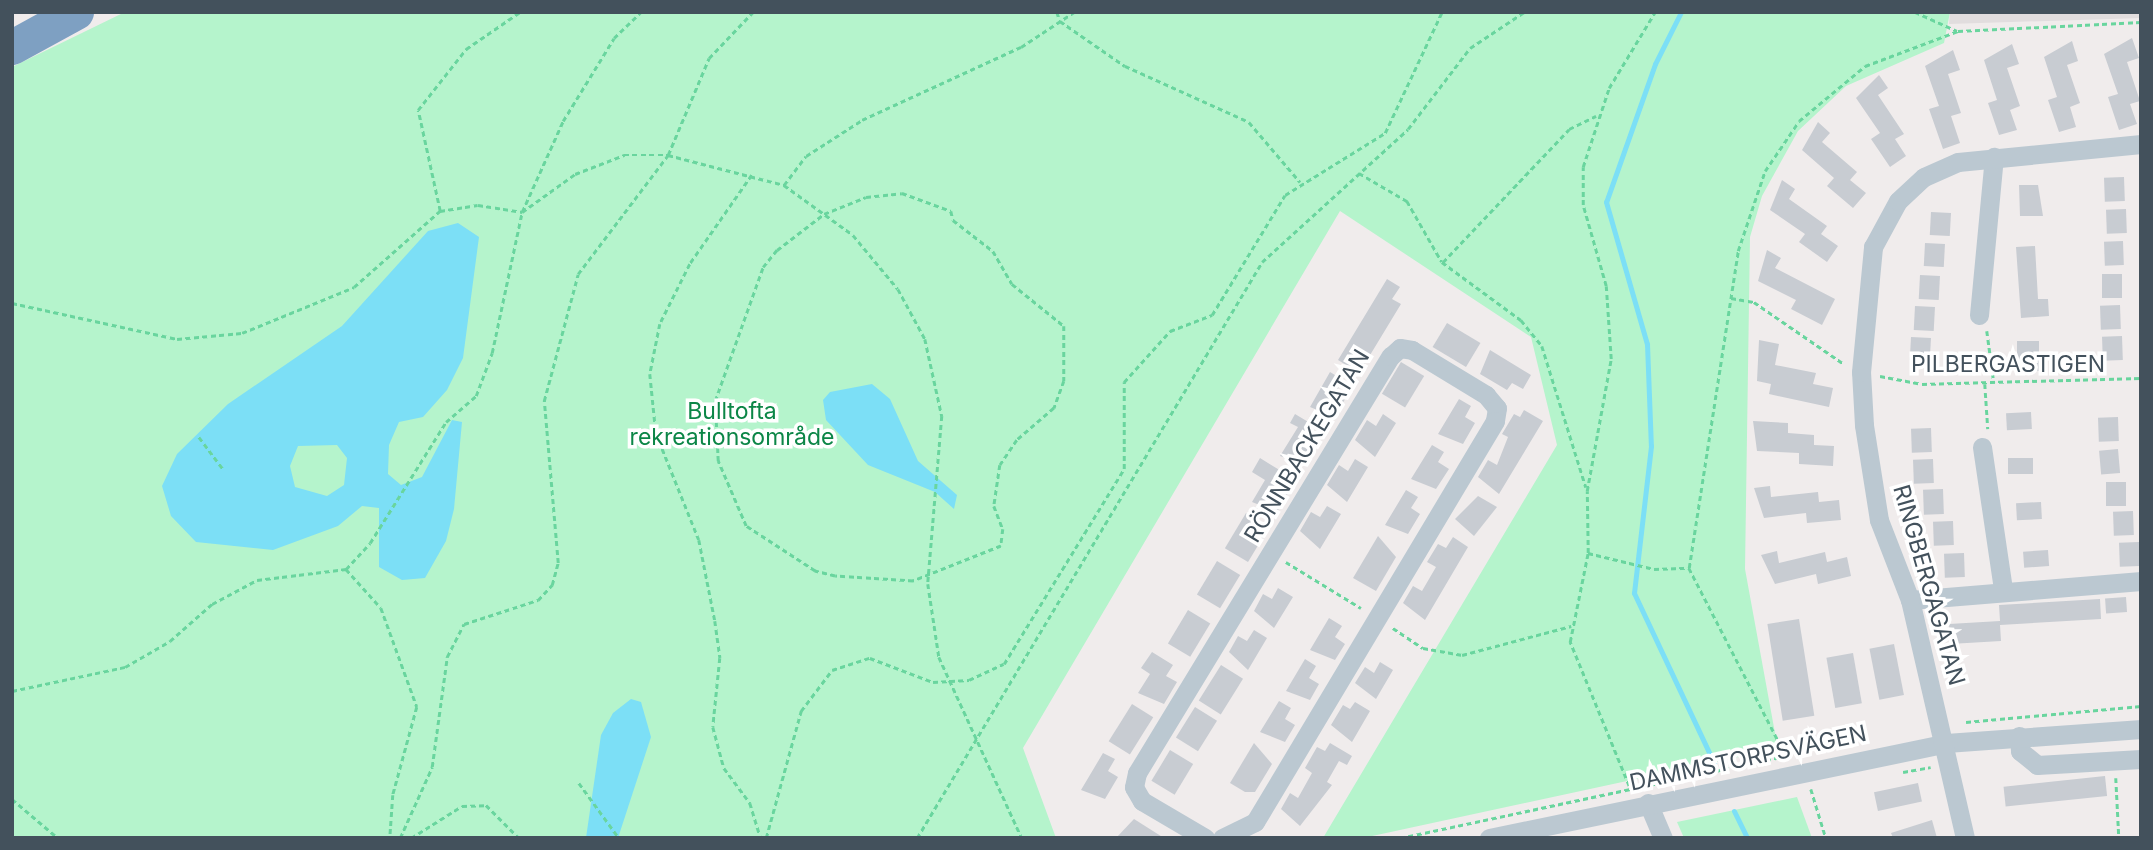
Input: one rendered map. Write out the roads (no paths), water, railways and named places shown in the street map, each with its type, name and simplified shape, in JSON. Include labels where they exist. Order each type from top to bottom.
[{"type":"highway","points":[[12,23],[28,12]]},
{"type":"highway","points":[[12,47],[76,12]]},
{"type":"street","name":"RINGBERGAGATAN","points":[[1965,838],[1946,743],[1910,600],[1880,520],[1861,372],[1867,277],[1881,223],[1924,177],[1958,162],[2141,144]]},
{"type":"street","points":[[1979,315],[1994,157]]},
{"type":"street","name":"RÖNNBACKEGATAN","points":[[1205,838],[1142,802],[1134,787],[1271,553],[1399,348],[1476,389],[1497,408],[1495,421],[1255,822],[1222,838]]},
{"type":"street","points":[[1982,447],[2003,590]]},
{"type":"street","points":[[1910,600],[2003,590],[2141,582]]},
{"type":"street","name":"DAMMSTORPSVÄGEN","points":[[1489,838],[1946,743],[2141,729]]},
{"type":"street","points":[[2019,736],[2020,751],[2036,765],[2141,759]]},
{"type":"street","points":[[1648,803],[1663,838]]},
{"type":"water","points":[[458,223],[479,237],[463,358],[447,390],[423,417],[399,422],[389,445],[388,474],[401,485],[422,477],[452,420],[462,422],[454,509],[446,541],[425,578],[402,580],[379,567],[379,508],[362,506],[338,526],[273,550],[196,542],[171,516],[162,486],[177,454],[228,404],[342,326],[428,231]],"holes":[[[337,445],[347,458],[344,485],[327,496],[295,487],[290,466],[298,446]]]},
{"type":"water","points":[[872,384],[890,399],[918,461],[957,495],[954,509],[935,492],[868,465],[826,420],[823,400],[830,392]]},
{"type":"water","points":[[631,699],[641,702],[651,737],[618,838],[586,838],[601,735],[613,713]]},
{"type":"waterway","points":[[1681,12],[1655,64],[1606,202],[1647,344],[1651,446],[1634,593],[1714,763]]},
{"type":"waterway","points":[[1734,811],[1747,838]]},
{"type":"park label","name":"Bulltofta rekreationsområde","points":[[732,424]]}]
